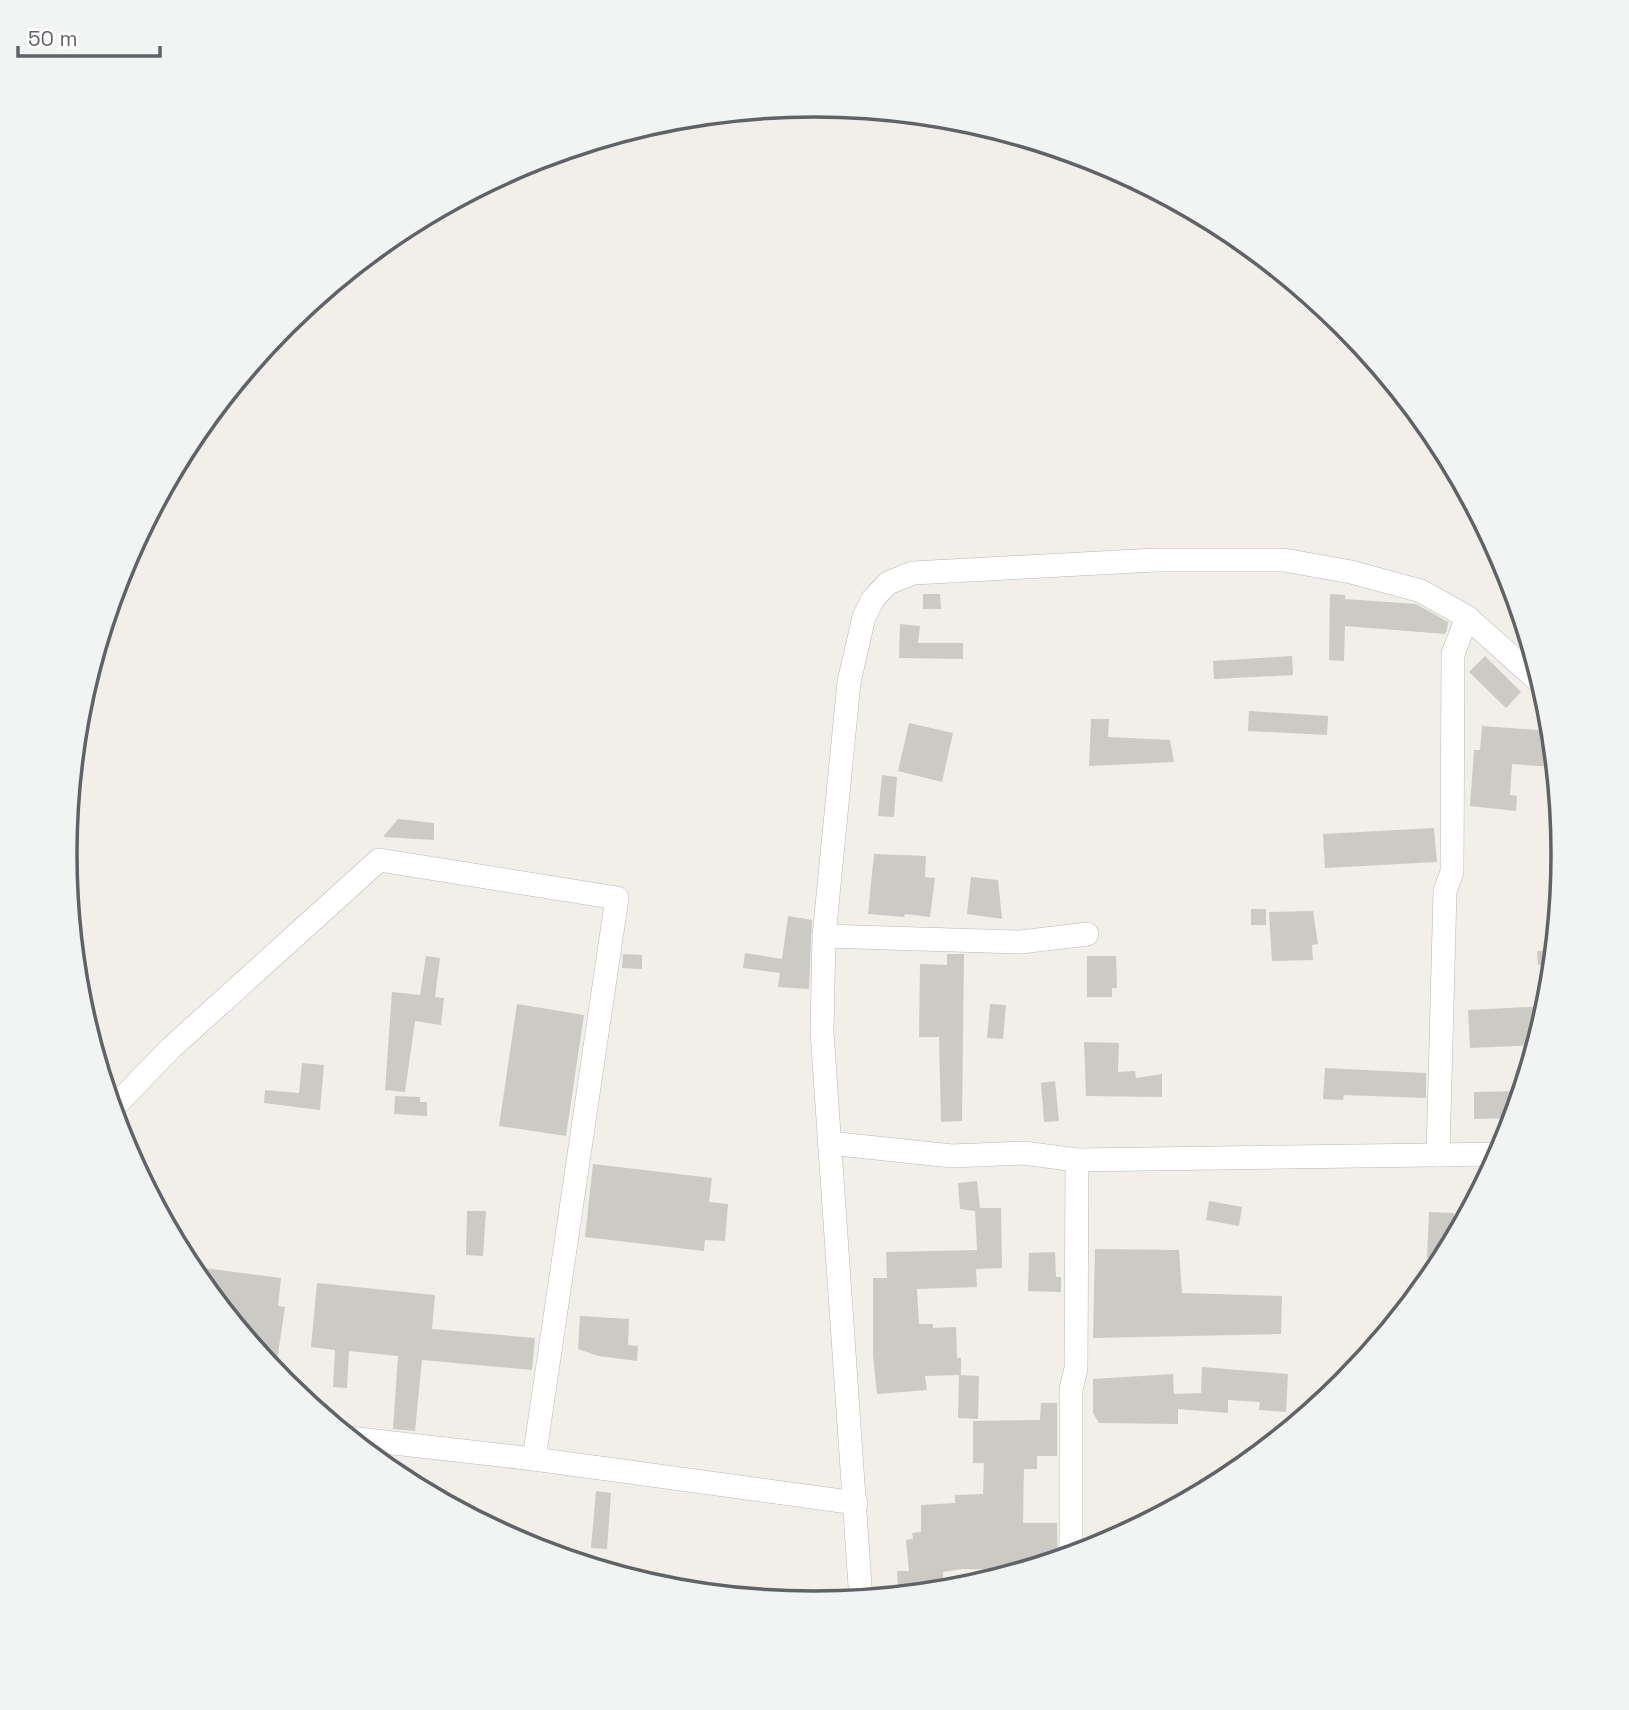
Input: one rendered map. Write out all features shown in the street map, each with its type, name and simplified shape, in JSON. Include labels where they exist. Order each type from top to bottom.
[{"type":"street","points":[[861,1591],[822,1032],[824,936],[849,682],[863,617],[888,583],[913,573],[1155,560],[1284,560],[1351,572],[1421,591],[1467,617],[1529,672]]},
{"type":"street","points":[[1438,1155],[1445,891],[1452,872],[1453,654],[1467,617]]},
{"type":"street","points":[[120,1102],[171,1048],[379,860],[617,898],[534,1459]]},
{"type":"street","points":[[824,936],[1021,942],[1087,934]]},
{"type":"street","points":[[829,1143],[952,1156],[1023,1153],[1077,1160],[1488,1154]]},
{"type":"street","points":[[1071,1546],[1071,1389],[1076,1369],[1077,1160]]},
{"type":"street","points":[[366,1440],[534,1459],[856,1503]]},
{"type":"building","points":[[923,594],[940,594],[941,609],[923,609]]},
{"type":"building","points":[[1330,594],[1345,595],[1345,599],[1416,604],[1448,622],[1447,630],[1445,634],[1345,626],[1344,661],[1329,660]]},
{"type":"building","points":[[900,624],[920,626],[918,643],[963,643],[963,659],[899,658]]},
{"type":"building","points":[[1292,656],[1293,675],[1214,679],[1213,661]]},
{"type":"building","points":[[1485,656],[1521,692],[1506,708],[1469,672]]},
{"type":"building","points":[[1249,711],[1328,716],[1327,735],[1248,731]]},
{"type":"building","points":[[1091,719],[1109,719],[1108,737],[1170,740],[1174,762],[1089,766]]},
{"type":"building","points":[[909,723],[953,733],[942,782],[898,771]]},
{"type":"building","points":[[1482,726],[1541,730],[1547,767],[1512,764],[1510,795],[1517,796],[1516,811],[1470,806],[1474,750],[1480,750]]},
{"type":"building","points":[[882,775],[897,777],[894,817],[878,816]]},
{"type":"building","points":[[398,819],[434,823],[434,840],[383,837]]},
{"type":"building","points":[[1434,828],[1437,862],[1325,868],[1323,834]]},
{"type":"building","points":[[874,854],[926,856],[925,877],[935,878],[930,917],[868,914]]},
{"type":"building","points":[[971,877],[998,880],[1002,919],[967,914]]},
{"type":"building","points":[[1251,909],[1266,909],[1266,925],[1251,925]]},
{"type":"building","points":[[1313,911],[1318,944],[1312,945],[1313,960],[1272,961],[1269,912]]},
{"type":"building","points":[[788,916],[812,920],[809,989],[778,987],[780,973],[743,968],[745,953],[782,959]]},
{"type":"building","points":[[1546,950],[1544,965],[1538,965],[1537,951]]},
{"type":"building","points":[[623,954],[642,955],[642,969],[622,968]]},
{"type":"building","points":[[947,954],[964,954],[962,1121],[941,1122],[939,1037],[919,1037],[920,964],[947,965]]},
{"type":"building","points":[[426,956],[440,958],[435,997],[444,998],[441,1025],[415,1021],[405,1092],[385,1090],[392,992],[420,995]]},
{"type":"building","points":[[1087,956],[1116,956],[1117,988],[1112,988],[1112,997],[1087,997]]},
{"type":"building","points":[[517,1004],[584,1015],[566,1136],[499,1126]]},
{"type":"building","points":[[990,1004],[1006,1005],[1003,1039],[987,1038]]},
{"type":"building","points":[[1536,1007],[1527,1045],[1470,1048],[1468,1010]]},
{"type":"building","points":[[1084,1042],[1119,1043],[1118,1072],[1135,1071],[1136,1078],[1162,1074],[1162,1097],[1086,1096]]},
{"type":"building","points":[[302,1063],[324,1065],[320,1110],[264,1103],[265,1090],[299,1093]]},
{"type":"building","points":[[1325,1068],[1426,1073],[1426,1098],[1344,1095],[1343,1100],[1323,1099]]},
{"type":"building","points":[[1055,1081],[1059,1121],[1044,1122],[1041,1083]]},
{"type":"building","points":[[1513,1091],[1503,1118],[1474,1119],[1474,1092]]},
{"type":"building","points":[[395,1096],[420,1097],[420,1102],[427,1102],[427,1116],[394,1114]]},
{"type":"building","points":[[593,1164],[712,1178],[709,1202],[728,1204],[725,1241],[705,1240],[704,1251],[585,1237]]},
{"type":"building","points":[[977,1181],[980,1208],[1001,1208],[1002,1268],[976,1269],[977,1287],[917,1289],[919,1324],[933,1324],[933,1328],[956,1327],[957,1358],[961,1358],[961,1375],[925,1376],[927,1390],[877,1394],[873,1356],[873,1278],[887,1278],[886,1252],[977,1250],[975,1211],[960,1209],[958,1183]]},
{"type":"building","points":[[1209,1201],[1242,1207],[1239,1226],[1206,1220]]},
{"type":"building","points":[[467,1211],[486,1211],[483,1256],[466,1255]]},
{"type":"building","points":[[1429,1212],[1454,1213],[1453,1224],[1432,1258],[1427,1258]]},
{"type":"building","points":[[1095,1249],[1179,1250],[1182,1293],[1282,1296],[1281,1334],[1093,1338]]},
{"type":"building","points":[[1055,1252],[1056,1277],[1061,1277],[1061,1292],[1028,1291],[1029,1253]]},
{"type":"building","points":[[203,1268],[281,1278],[278,1306],[285,1307],[277,1359],[229,1304]]},
{"type":"building","points":[[317,1283],[435,1295],[432,1329],[535,1338],[532,1370],[422,1360],[415,1431],[393,1429],[398,1356],[349,1351],[347,1388],[333,1387],[335,1350],[311,1347]]},
{"type":"building","points":[[580,1316],[629,1319],[628,1345],[638,1346],[637,1361],[598,1356],[578,1349]]},
{"type":"building","points":[[1202,1367],[1288,1374],[1286,1412],[1259,1410],[1260,1402],[1228,1400],[1228,1413],[1178,1409],[1178,1424],[1099,1423],[1093,1413],[1093,1379],[1173,1374],[1174,1394],[1201,1393]]},
{"type":"building","points":[[959,1375],[979,1376],[978,1419],[958,1418]]},
{"type":"building","points":[[1041,1403],[1057,1403],[1057,1456],[1037,1456],[1037,1469],[1024,1469],[1023,1523],[1057,1523],[1058,1551],[994,1570],[943,1572],[943,1581],[898,1587],[897,1571],[909,1571],[906,1540],[913,1539],[912,1533],[921,1532],[921,1505],[955,1503],[955,1495],[983,1494],[984,1463],[973,1463],[973,1421],[1040,1420]]},
{"type":"building","points":[[596,1491],[611,1493],[607,1549],[591,1548]]}]
